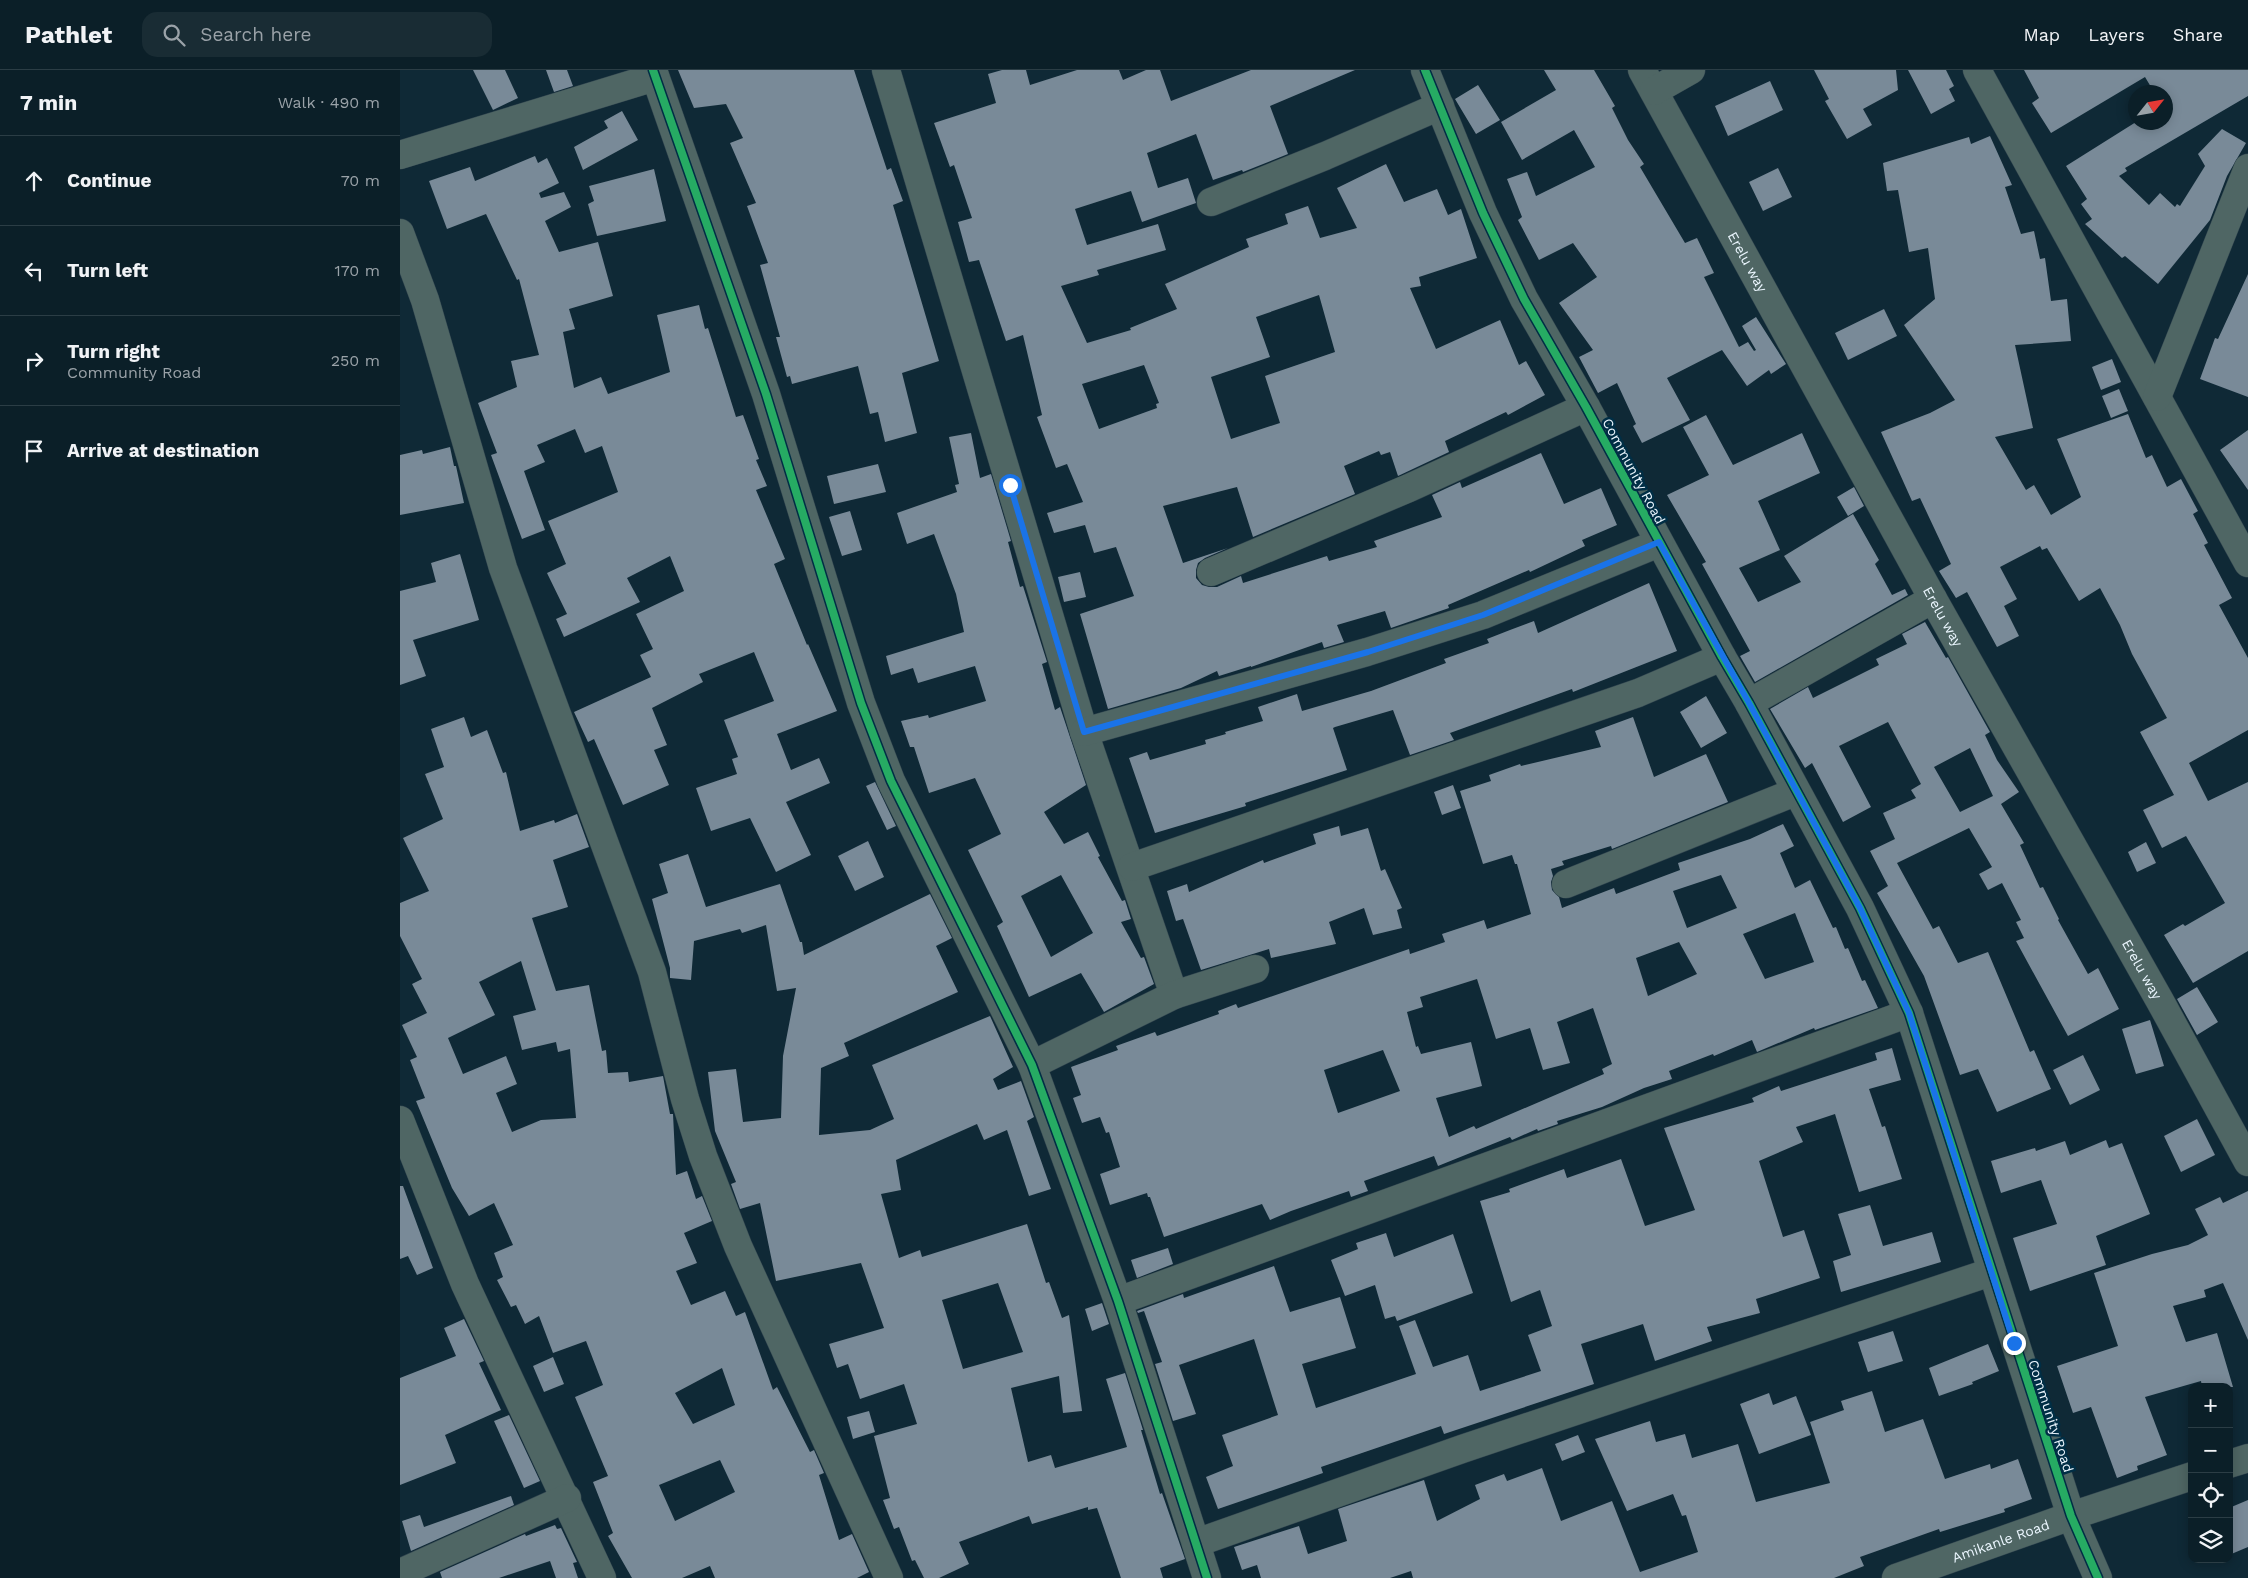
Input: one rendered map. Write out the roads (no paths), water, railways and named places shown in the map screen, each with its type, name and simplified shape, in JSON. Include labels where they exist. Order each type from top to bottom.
[{"type":"street","points":[[886,70],[1084,732],[1132,867],[1174,995]]},
{"type":"street","name":"Community Road","points":[[1425,70],[1483,213],[1524,298],[1586,407],[1860,908],[1909,1013],[2070,1516],[2098,1578]]},
{"type":"street","points":[[1648,80],[1691,70]]},
{"type":"street","points":[[1976,70],[2248,563]]},
{"type":"street","points":[[400,155],[654,73],[766,394],[861,704],[891,781],[1032,1065],[1118,1302],[1207,1578]]},
{"type":"street","name":"Erelu way","points":[[1648,80],[1933,599],[2160,1001],[2248,1162]]},
{"type":"street","points":[[1210,202],[1325,156],[1440,106]]},
{"type":"street","points":[[2157,397],[2248,168]]},
{"type":"street","points":[[400,233],[425,300],[503,568],[652,972],[685,1099],[703,1156],[738,1246],[889,1578]]},
{"type":"street","points":[[1211,572],[1409,488],[1586,407]]},
{"type":"street","points":[[1084,732],[1368,652],[1483,615],[1659,542]]},
{"type":"street","points":[[1749,703],[1933,599]]},
{"type":"street","points":[[1132,867],[1638,693],[1722,657]]},
{"type":"street","points":[[1566,884],[1796,792]]},
{"type":"street","points":[[1032,1065],[1174,995],[1255,969]]},
{"type":"street","points":[[1118,1302],[1909,1013]]},
{"type":"street","points":[[400,1120],[465,1284],[602,1578]]},
{"type":"street","points":[[1196,1544],[1462,1448],[1991,1272]]},
{"type":"street","points":[[2233,1463],[2248,1458]]},
{"type":"street","name":"Amikanle Road","points":[[1896,1578],[2070,1516],[2188,1477]]},
{"type":"street","points":[[400,1573],[566,1498]]}]
